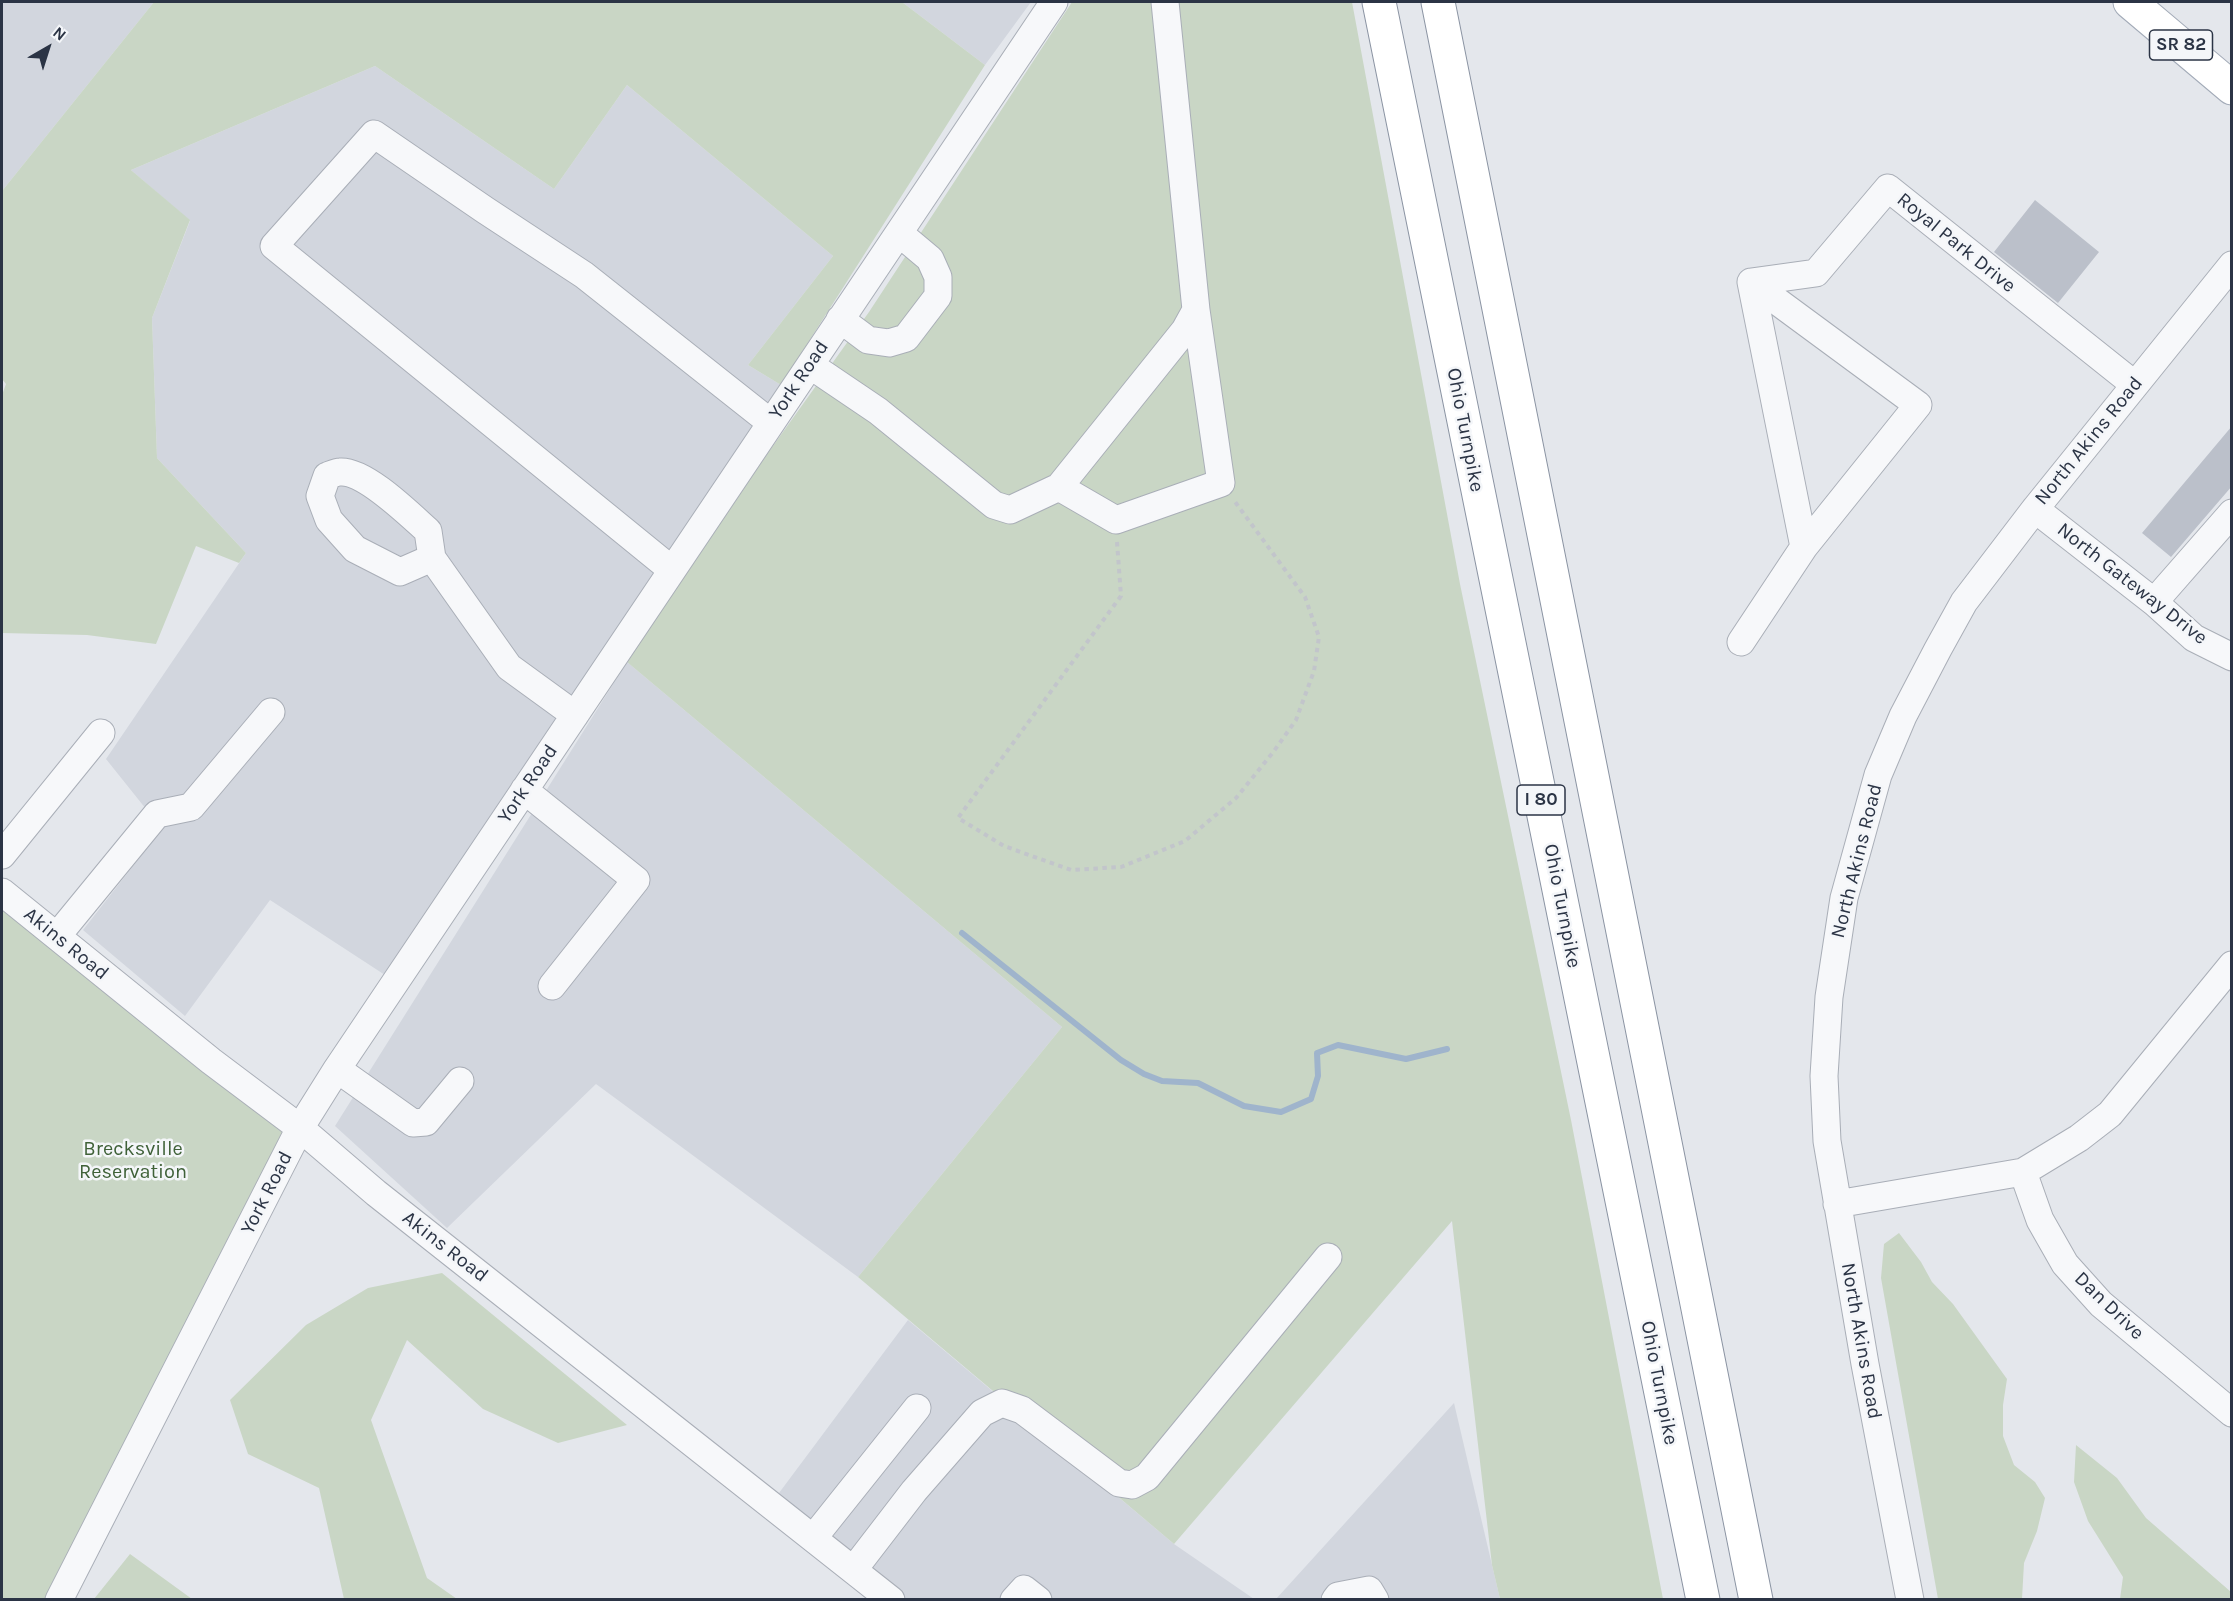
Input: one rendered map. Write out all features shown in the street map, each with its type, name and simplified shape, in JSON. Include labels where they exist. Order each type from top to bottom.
[{"type":"main road","name":"Ohio Turnpike","points":[[1378,2],[1702,1599]]},
{"type":"main road","name":"I 80","points":[[1438,2],[1756,1599]]},
{"type":"main road","name":"SR 82","points":[[2130,2],[2232,88]]},
{"type":"street","name":"York Road","points":[[59,1599],[300,1128],[337,1069],[1054,2]]},
{"type":"street","points":[[1059,487],[1116,520],[1221,483],[1196,310],[1165,2]]},
{"type":"street","points":[[672,570],[274,246],[374,134],[584,275],[771,423]]},
{"type":"street","name":"Royal Park Drive","points":[[1750,282],[1816,273],[1888,188],[2135,385]]},
{"type":"street","points":[[840,319],[868,340],[889,343],[906,338],[938,296],[938,277],[930,259],[898,233]]},
{"type":"street","name":"North Akins Road","points":[[1910,1599],[1864,1364],[1827,1141],[1824,1076],[1830,982],[1844,898],[1878,775],[1903,716],[1965,602],[2035,508],[2232,265]]},
{"type":"street","points":[[1750,282],[1804,547]]},
{"type":"street","points":[[1741,642],[1804,547],[1918,405],[1750,282]]},
{"type":"street","points":[[810,364],[878,411],[994,505],[1010,510],[1059,487],[1185,330],[1196,310]]},
{"type":"street","name":"North Gateway Drive","points":[[2035,508],[2154,602],[2194,638],[2232,657]]},
{"type":"street","points":[[2154,602],[2232,513]]},
{"type":"street","points":[[432,558],[509,667],[575,715]]},
{"type":"street","points":[[57,936],[157,814],[191,807],[271,712]]},
{"type":"street","points":[[2,855],[101,734]]},
{"type":"street","points":[[524,790],[636,880],[552,986]]},
{"type":"street","name":"Akins Road","points":[[2,892],[211,1061],[300,1128],[386,1200],[891,1599]]},
{"type":"street","points":[[1837,1204],[2023,1172],[2079,1138],[2110,1114],[2227,979]]},
{"type":"street","points":[[337,1069],[413,1123],[426,1122],[460,1081]]},
{"type":"street","name":"Dan Drive","points":[[2023,1172],[2040,1220],[2065,1264],[2101,1304],[2232,1413]]},
{"type":"street","points":[[854,1569],[914,1491],[982,1413],[1002,1403],[1022,1410],[1119,1483],[1132,1485],[1147,1478],[1328,1257]]},
{"type":"street","points":[[814,1537],[917,1408]]},
{"type":"street","points":[[1014,1599],[1024,1589],[1038,1599]]},
{"type":"street","points":[[1335,1599],[1338,1596],[1369,1590],[1375,1599]]},
{"type":"path","points":[[1116,520],[1121,596],[958,818],[1004,846],[1071,870],[1121,867],[1185,841],[1236,798],[1296,720],[1314,671],[1318,637],[1305,597],[1221,483]]},
{"type":"shaded area","points":[[2,2],[154,2],[2,191]]},
{"type":"shaded area","points":[[902,2],[1031,2],[985,65]]},
{"type":"shaded area","points":[[375,66],[554,189],[627,85],[833,256],[748,365],[781,385],[385,975],[270,900],[185,1016],[83,930],[162,829],[106,759],[246,553],[157,458],[152,318],[190,221],[131,170]]},
{"type":"shaded area","points":[[627,662],[1062,1027],[858,1277],[596,1084],[447,1228],[335,1126]]},
{"type":"shaded area","points":[[908,1320],[1174,1544],[1254,1599],[903,1599],[779,1493]]},
{"type":"shaded area","points":[[1454,1403],[1500,1599],[1276,1599]]},
{"type":"green space","points":[[154,2],[902,2],[985,65],[781,385],[748,365],[833,256],[627,85],[554,189],[375,66],[131,170],[190,220],[152,318],[157,458],[246,553],[239,563],[196,546],[156,644],[87,635],[2,633],[2,395],[6,384],[2,379],[2,191]]},
{"type":"green space","points":[[1072,2],[1352,2],[1460,584],[1571,1120],[1663,1599],[1500,1599],[1492,1565],[1452,1221],[1174,1544],[858,1277],[1062,1027],[627,662],[765,457],[869,312]]},
{"type":"green space","name":"Brecksville Reservation","points":[[2,885],[300,1125],[65,1599],[2,1599]]},
{"type":"green space","points":[[1899,1233],[1921,1262],[1932,1282],[1953,1304],[2007,1379],[2003,1405],[2003,1436],[2014,1465],[2035,1482],[2045,1498],[2037,1531],[2024,1563],[2022,1599],[1938,1599],[1881,1278],[1884,1244]]},
{"type":"green space","points":[[442,1273],[627,1425],[558,1443],[483,1409],[407,1340],[371,1420],[427,1578],[457,1599],[344,1599],[319,1488],[248,1454],[230,1400],[306,1325],[368,1288]]},
{"type":"green space","points":[[2076,1445],[2117,1478],[2146,1518],[2231,1592],[2231,1599],[2120,1599],[2123,1577],[2088,1521],[2074,1482]]},
{"type":"green space","points":[[130,1554],[192,1599],[94,1599]]},
{"type":"building","points":[[2035,200],[2099,252],[2058,303],[1994,252]]},
{"type":"building","points":[[2232,426],[2232,486],[2171,557],[2142,533]]},
{"type":"waterway","points":[[962,933],[1121,1060],[1144,1074],[1162,1081],[1198,1083],[1244,1106],[1281,1112],[1311,1099],[1318,1076],[1317,1053],[1338,1045],[1406,1059],[1447,1049]]}]
